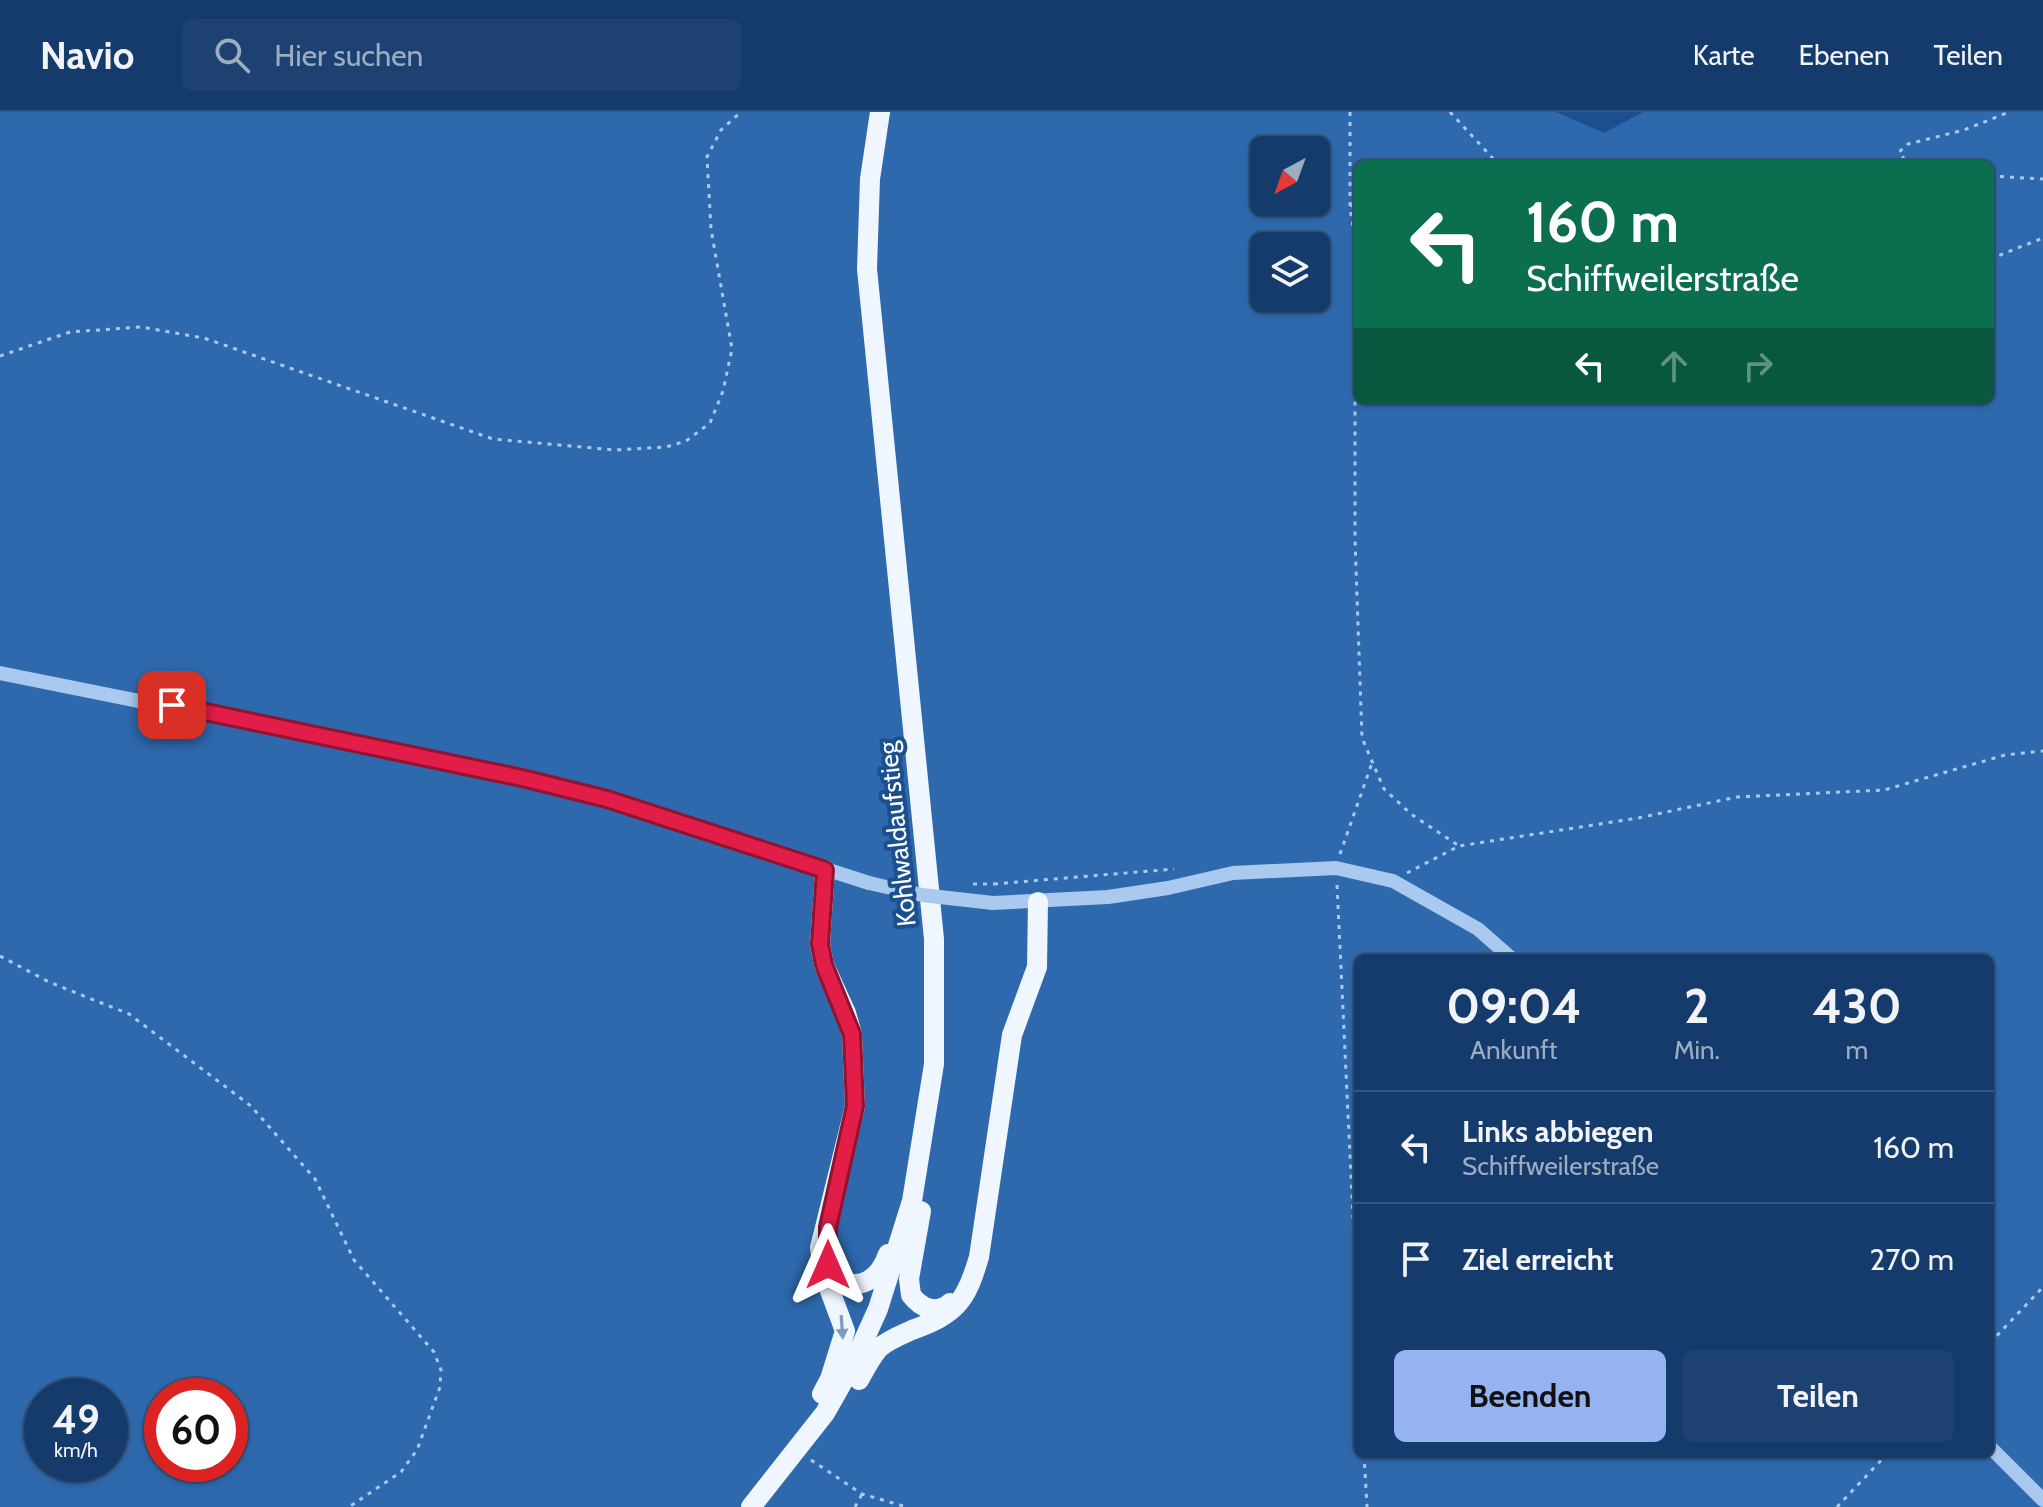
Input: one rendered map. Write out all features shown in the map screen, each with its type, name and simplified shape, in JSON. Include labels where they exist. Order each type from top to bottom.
[{"type":"main road","name":"Kohlwaldaufstieg","points":[[749,1507],[825,1413],[854,1362],[895,1263],[922,1144],[934,1064],[936,1008],[933,925],[867,269],[870,179],[880,112]]},
{"type":"main road","points":[[825,870],[820,944],[824,965],[846,1013],[854,1062],[855,1106],[828,1227],[828,1265],[838,1280],[850,1286],[863,1284],[875,1276],[887,1259],[922,1144]]},
{"type":"main road","points":[[763,1507],[809,1459],[881,1347],[942,1319],[961,1303],[971,1287],[979,1257],[1012,1035],[1037,967],[1038,902]]},
{"type":"main road","points":[[934,1064],[932,1148],[909,1279],[911,1295],[927,1309],[945,1307],[965,1285],[979,1257]]},
{"type":"main road","points":[[749,1507],[787,1453],[830,1379],[841,1349],[845,1331],[823,1272],[820,1248],[834,1199]]},
{"type":"street","points":[[0,673],[522,778],[607,799],[825,870],[922,895],[993,903],[1038,902],[1168,888],[1233,873],[1298,867],[1336,868],[1393,881],[1478,929],[1506,954]]},
{"type":"street","points":[[1994,1451],[2043,1500]]},
{"type":"path","points":[[0,356],[70,332],[141,327],[204,338],[493,439],[615,450],[666,447],[686,441],[710,423],[723,391],[732,349],[711,229],[707,157],[721,130],[741,112]]},
{"type":"path","points":[[1350,112],[1350,208],[1354,233]]},
{"type":"path","points":[[1450,112],[1494,160]]},
{"type":"path","points":[[1905,160],[1899,152],[1908,144],[1964,130],[2009,112]]},
{"type":"path","points":[[1994,176],[2043,179]]},
{"type":"path","points":[[1350,208],[1354,202]]},
{"type":"path","points":[[1994,257],[2043,238]]},
{"type":"path","points":[[1354,318],[1353,398],[1362,738],[1384,789],[1411,814],[1459,846]]},
{"type":"path","points":[[1393,881],[1459,846],[1638,818],[1737,797],[1884,790],[2005,755],[2043,751]]},
{"type":"path","points":[[1354,1239],[1336,868],[1372,763]]},
{"type":"path","points":[[969,884],[994,884]]},
{"type":"path","points":[[0,956],[49,982],[129,1014],[251,1106],[315,1179],[354,1260],[434,1352],[441,1370],[440,1387],[417,1450],[401,1472],[349,1507]]},
{"type":"path","points":[[1994,1339],[2043,1287]]},
{"type":"path","points":[[1364,1458],[1367,1507]]},
{"type":"path","points":[[1837,1507],[1883,1458]]},
{"type":"path","points":[[809,1459],[862,1494],[907,1507]]},
{"type":"path","points":[[855,1507],[862,1494]]},
{"type":"shaded area","points":[[0,112],[1556,112],[1604,133],[1643,112],[2043,112],[2043,1507],[0,1507]]},
{"type":"route","points":[[172,705],[522,778],[607,799],[825,870],[820,944],[824,965],[852,1034],[855,1106],[828,1227],[828,1265]]}]
